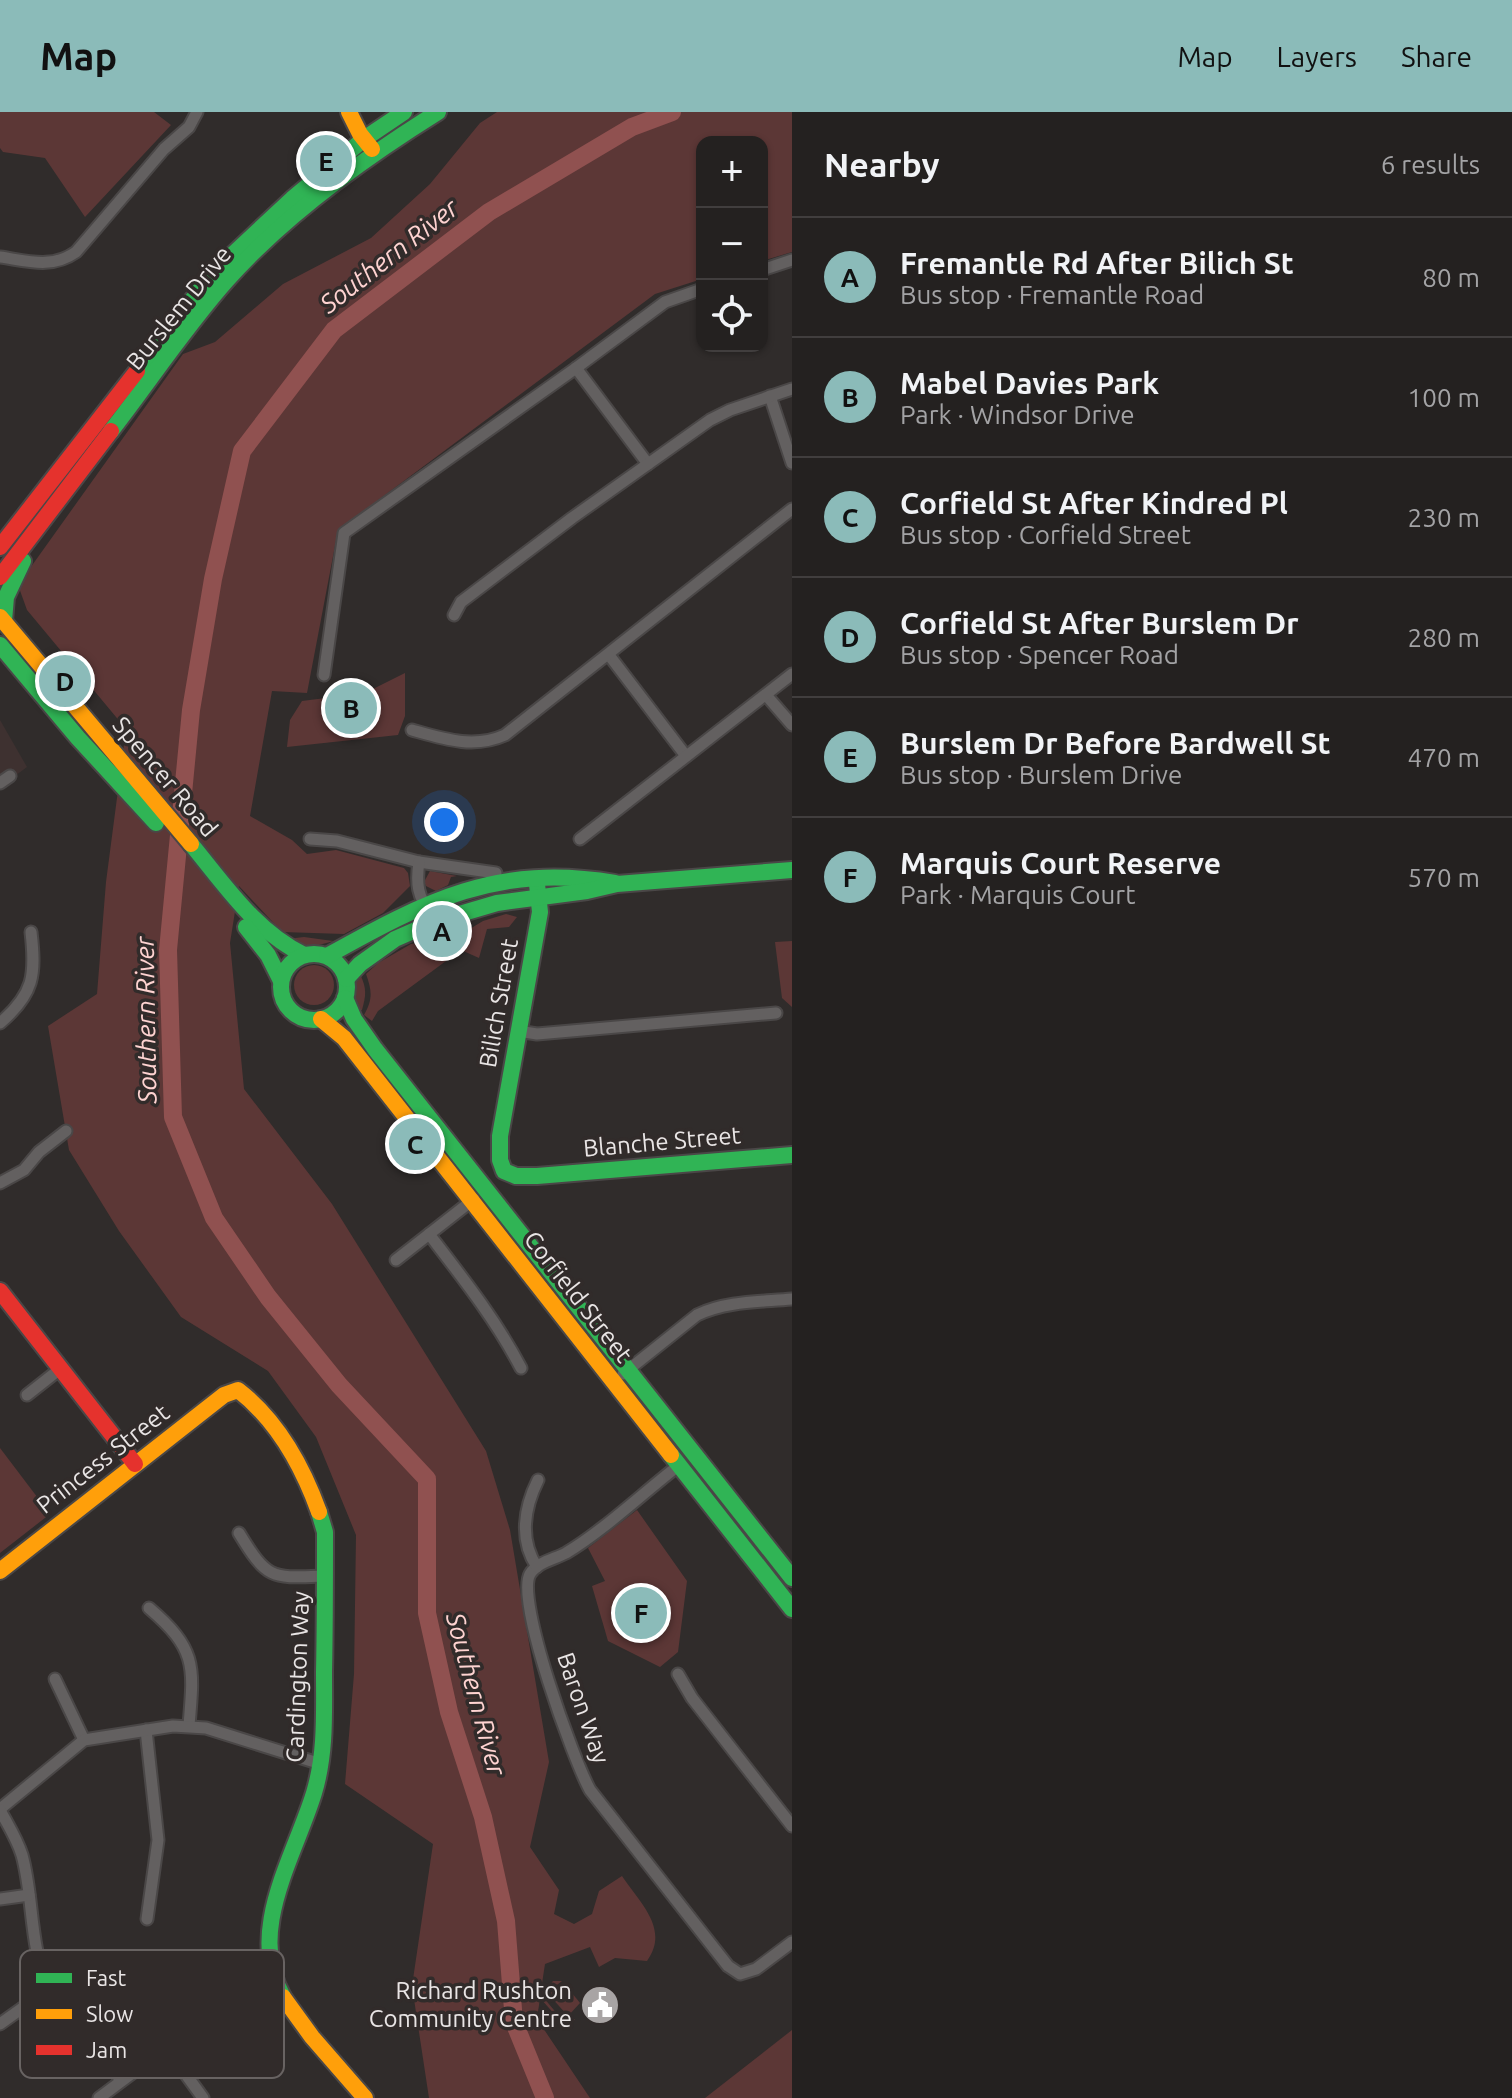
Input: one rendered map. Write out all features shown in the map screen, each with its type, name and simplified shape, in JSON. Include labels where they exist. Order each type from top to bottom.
[{"type":"main road","points":[[349,112],[380,150]]},
{"type":"main road","points":[[358,112],[369,136]]},
{"type":"main road","name":"Burslem Drive","points":[[0,547],[214,272],[267,220],[369,136],[404,112]]},
{"type":"main road","name":"Burslem Drive","points":[[0,577],[227,280],[269,238],[380,150],[438,112]]},
{"type":"main road","points":[[77,449],[90,447],[104,432],[121,421]]},
{"type":"main road","points":[[2,619],[13,580],[57,515],[62,498]]},
{"type":"main road","name":"Spencer Road","points":[[2,619],[208,874],[260,943],[281,981]]},
{"type":"main road","name":"Spencer Road","points":[[0,645],[123,790],[152,808]]},
{"type":"main road","points":[[0,660],[61,726],[78,738]]},
{"type":"main road","points":[[346,979],[372,953],[412,930],[497,903],[595,892],[617,884],[792,870]]},
{"type":"main road","name":"Spencer Road","points":[[208,874],[270,935],[304,955]]},
{"type":"main road","points":[[327,956],[342,970],[346,979],[345,998],[340,1008],[321,1019],[308,1020],[296,1015],[281,994],[281,981],[289,965],[304,955],[327,956],[424,905],[488,885],[537,879],[593,879],[617,884]]},
{"type":"main road","name":"Bilich Street","points":[[500,1136],[540,912],[537,879]]},
{"type":"main road","name":"Corfield Street","points":[[345,998],[361,1030],[792,1578]]},
{"type":"main road","name":"Corfield Street","points":[[321,1019],[344,1038],[792,1609]]},
{"type":"main road","name":"Blanche Street","points":[[500,1136],[491,1154],[491,1166],[495,1175],[508,1182],[532,1180],[537,1176],[792,1155]]},
{"type":"main road","points":[[0,1291],[135,1464]]},
{"type":"main road","name":"Princess Street","points":[[0,1571],[224,1395],[238,1390]]},
{"type":"main road","name":"Cardington Way","points":[[238,1390],[253,1399],[290,1448],[318,1503],[325,1532],[325,1735],[321,1764],[269,1928],[268,1950]]},
{"type":"main road","name":"Cardington Way","points":[[284,1999],[365,2098]]},
{"type":"street","points":[[0,257],[49,264],[64,261],[76,252],[164,149],[189,127],[197,112]]},
{"type":"street","points":[[768,268],[792,260]]},
{"type":"street","points":[[324,675],[344,533],[665,302],[696,291]]},
{"type":"street","points":[[576,368],[648,464]]},
{"type":"street","points":[[454,615],[461,602],[716,417],[792,389]]},
{"type":"street","points":[[770,396],[792,463]]},
{"type":"street","points":[[412,730],[468,743],[488,742],[505,735],[792,509]]},
{"type":"street","points":[[609,655],[686,756]]},
{"type":"street","points":[[580,839],[792,674]]},
{"type":"street","points":[[766,695],[792,725]]},
{"type":"street","points":[[310,839],[337,841],[419,862],[496,873]]},
{"type":"street","points":[[419,862],[417,884],[424,905],[432,913],[477,900],[497,903]]},
{"type":"street","points":[[412,930],[424,905]]},
{"type":"street","points":[[0,1023],[20,1004],[31,985],[35,965],[31,932]]},
{"type":"street","points":[[518,1031],[537,1034],[776,1013]]},
{"type":"street","points":[[0,1183],[24,1170],[39,1152],[66,1131]]},
{"type":"street","points":[[396,1260],[487,1189]]},
{"type":"street","points":[[429,1234],[485,1309],[521,1368]]},
{"type":"street","points":[[613,1381],[709,1309],[792,1299]]},
{"type":"street","points":[[27,1395],[60,1369]]},
{"type":"street","points":[[538,1480],[527,1505],[525,1543],[537,1567],[570,1550],[678,1466]]},
{"type":"street","points":[[239,1533],[257,1564],[270,1574],[288,1578],[326,1576]]},
{"type":"street","name":"Baron Way","points":[[537,1567],[528,1579],[533,1629],[578,1767],[590,1790],[728,1966],[740,1974],[756,1969],[792,1942]]},
{"type":"street","points":[[149,1608],[168,1624],[185,1645],[193,1675],[189,1725]]},
{"type":"street","points":[[678,1674],[692,1698],[792,1826]]},
{"type":"street","points":[[55,1679],[84,1740]]},
{"type":"street","points":[[37,1950],[18,1843],[0,1810],[84,1740],[189,1725],[321,1764]]},
{"type":"street","points":[[146,1730],[158,1840],[147,1919]]},
{"type":"street","points":[[0,1899],[29,1895]]},
{"type":"street","points":[[0,2024],[20,2010]]},
{"type":"street","points":[[99,2098],[124,2078]]},
{"type":"street","points":[[188,2078],[203,2098]]},
{"type":"shaded area","points":[[0,112],[154,112],[171,125],[85,217],[45,158],[3,152],[0,148]]},
{"type":"shaded area","points":[[497,112],[792,112],[792,252],[768,259],[768,136],[696,136],[696,281],[655,294],[338,530],[307,693],[272,691],[250,816],[292,840],[307,854],[336,850],[404,868],[410,886],[383,913],[344,934],[282,932],[239,886],[230,943],[244,1089],[332,1204],[486,1451],[510,1530],[549,1762],[530,1847],[559,1890],[554,1914],[574,1924],[592,1914],[599,1891],[622,1876],[644,1906],[654,1927],[653,1949],[647,1961],[615,1958],[599,1967],[590,1947],[545,1964],[541,1990],[553,1981],[562,1981],[543,1997],[564,2022],[571,2016],[575,2020],[566,2027],[540,1998],[537,2019],[590,2098],[429,2098],[412,1986],[433,1844],[345,1784],[354,1674],[356,1535],[316,1437],[268,1371],[181,1317],[119,1231],[69,1150],[48,1026],[97,994],[106,882],[126,729],[27,610],[18,585],[183,354],[215,342],[283,284],[371,238],[430,184],[480,123]]},
{"type":"shaded area","points":[[405,673],[405,716],[398,735],[287,747],[290,720],[302,701],[365,693]]},
{"type":"shaded area","points":[[0,720],[27,767],[0,787]]},
{"type":"shaded area","points":[[430,871],[457,876],[451,877],[448,885],[436,891],[424,882]]},
{"type":"shaded area","points":[[506,914],[517,917],[509,927],[487,929],[479,958],[461,950],[378,1011],[372,1021],[364,1015],[371,995],[366,974],[378,963],[411,944],[458,936],[483,921]]},
{"type":"shaded area","points":[[287,939],[338,940],[307,948]]},
{"type":"shaded area","points":[[792,941],[792,1007],[782,998],[775,942]]},
{"type":"shaded area","points":[[314,965],[328,971],[334,985],[328,999],[314,1005],[300,999],[294,985],[300,971]]},
{"type":"shaded area","points":[[360,974],[365,996],[362,1010],[358,1012],[352,992]]},
{"type":"shaded area","points":[[0,1448],[50,1514],[0,1553]]},
{"type":"shaded area","points":[[637,1510],[687,1581],[678,1652],[660,1667],[608,1641],[592,1586],[605,1581],[588,1548]]},
{"type":"shaded area","points":[[564,1983],[580,2003],[568,2016],[550,1996]]},
{"type":"shaded area","points":[[792,2030],[792,2098],[705,2098]]},
{"type":"waterway","name":"Southern River","points":[[545,2098],[514,2022],[506,1921],[483,1817],[449,1712],[427,1613],[427,1479],[339,1385],[268,1297],[214,1218],[173,1117],[168,950],[191,710],[213,579],[242,451],[334,330],[489,212],[632,127],[672,112]]},
{"type":"traffic: fast","points":[[137,371],[214,272],[292,199],[364,139],[404,112]]},
{"type":"traffic: fast","points":[[111,431],[197,316],[249,256],[327,189],[438,112]]},
{"type":"traffic: fast","points":[[4,621],[6,597],[23,561]]},
{"type":"traffic: fast","points":[[0,645],[78,738],[156,823]]},
{"type":"traffic: fast","points":[[191,844],[256,920],[286,945],[304,955]]},
{"type":"traffic: fast","points":[[346,979],[360,964],[395,939],[436,921],[497,903],[617,884],[792,870]]},
{"type":"traffic: fast","points":[[327,956],[397,919],[464,891],[534,878],[573,878],[615,883]]},
{"type":"traffic: fast","points":[[537,884],[540,912],[500,1136],[500,1160],[504,1171],[516,1176],[537,1176],[792,1155]]},
{"type":"traffic: fast","points":[[246,927],[268,955],[281,981]]},
{"type":"traffic: fast","points":[[314,954],[327,957],[337,964],[344,974],[347,987],[344,1000],[337,1010],[327,1017],[314,1020],[301,1017],[291,1010],[284,1000],[281,987],[284,974],[291,964],[301,957],[314,954]]},
{"type":"traffic: fast","points":[[345,998],[354,1019],[375,1049],[792,1578]]},
{"type":"traffic: fast","points":[[671,1455],[792,1609]]},
{"type":"traffic: fast","points":[[270,1950],[271,1921],[277,1895],[314,1793],[322,1748],[325,1532],[319,1512]]},
{"type":"traffic: slow","points":[[349,112],[372,149]]},
{"type":"traffic: slow","points":[[0,617],[191,844]]},
{"type":"traffic: slow","points":[[321,1019],[344,1038],[671,1455]]},
{"type":"traffic: slow","points":[[0,1571],[224,1395],[238,1390],[265,1416],[287,1445],[305,1477],[319,1512]]},
{"type":"traffic: slow","points":[[284,1998],[312,2037],[365,2098]]},
{"type":"traffic: jam","points":[[0,547],[137,371]]},
{"type":"traffic: jam","points":[[0,577],[111,431]]},
{"type":"traffic: jam","points":[[0,1291],[135,1464]]},
{"type":"place","name":"Burslem Dr Before Bardwell St","points":[[326,161]]},
{"type":"place","name":"Corfield St After Burslem Dr","points":[[65,681]]},
{"type":"place","name":"Mabel Davies Park","points":[[351,708]]},
{"type":"place","name":"Fremantle Rd After Bilich St","points":[[442,931]]},
{"type":"place","name":"Corfield St After Kindred Pl","points":[[415,1144]]},
{"type":"place","name":"Marquis Court Reserve","points":[[641,1613]]},
{"type":"place","name":"Richard Rushton Community Centre","points":[[600,2005]]}]
